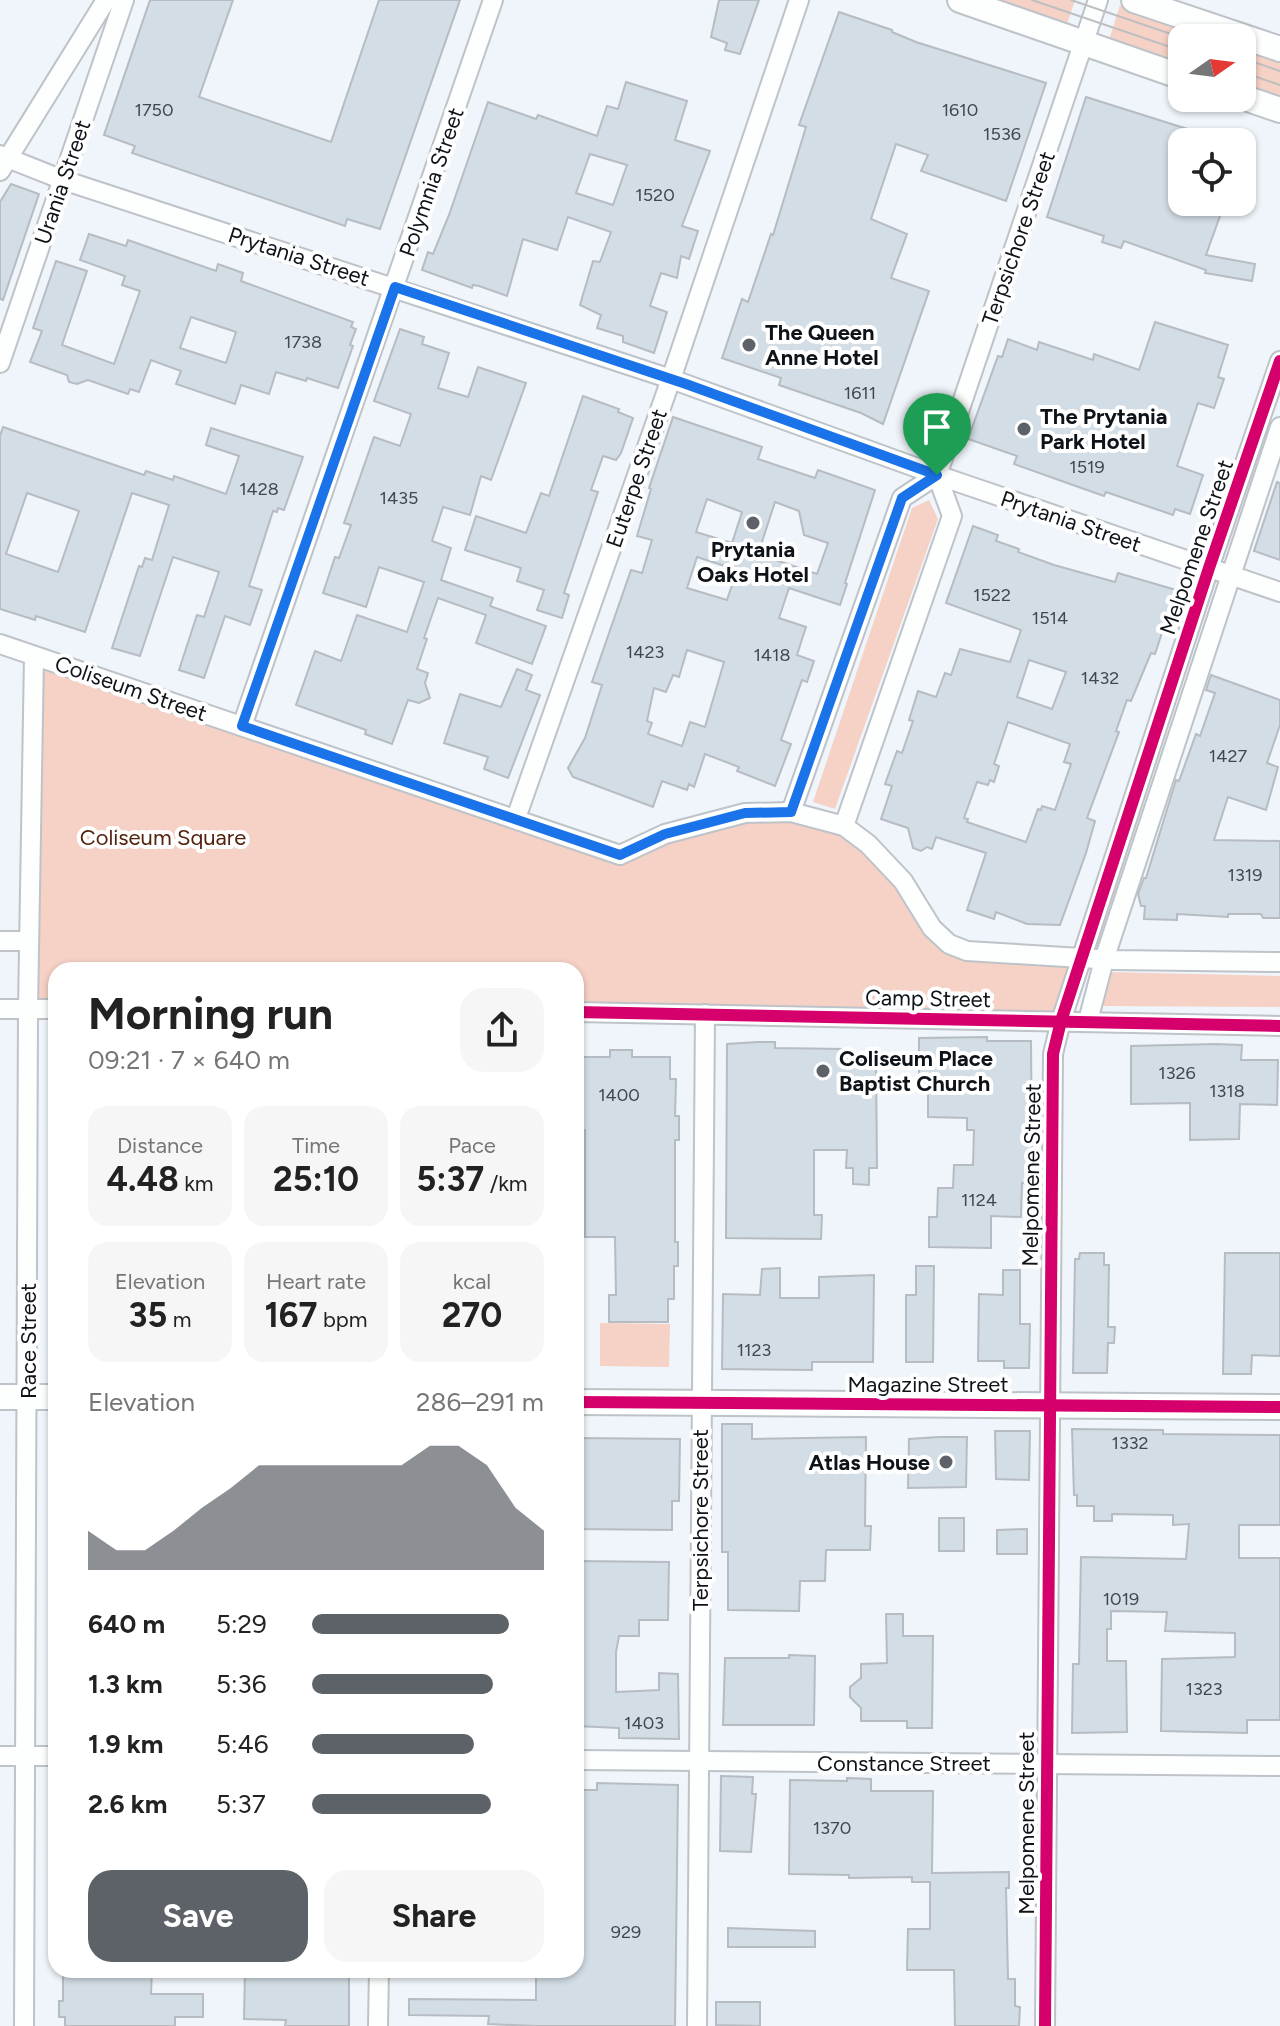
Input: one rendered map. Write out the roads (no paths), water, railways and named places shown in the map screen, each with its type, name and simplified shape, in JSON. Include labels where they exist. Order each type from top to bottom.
[{"type":"street","points":[[2,162],[106,0]]},
{"type":"street","name":"Urania Street","points":[[0,363],[124,0]]},
{"type":"street","name":"Polymnia Street","points":[[242,726],[493,0]]},
{"type":"street","name":"Euterpe Street","points":[[516,818],[671,379],[799,0]]},
{"type":"street","points":[[960,0],[1168,72]]},
{"type":"street","name":"Terpsichore Street","points":[[937,475],[1098,0]]},
{"type":"street","points":[[1134,0],[1280,49]]},
{"type":"street","points":[[1256,102],[1280,110]]},
{"type":"street","name":"Prytania Street","points":[[2,162],[671,379],[937,475],[1280,592]]},
{"type":"street","name":"Melpomene Street","points":[[1045,2026],[1053,1054],[1081,958],[1280,361]]},
{"type":"street","name":"Melpomene Street","points":[[1088,1021],[1104,960],[1280,427]]},
{"type":"street","points":[[791,812],[902,498],[937,475],[952,516],[844,826]]},
{"type":"street","name":"Coliseum Street","points":[[0,644],[620,855],[665,834],[745,813],[791,812],[844,826],[868,844],[903,881],[932,928],[949,944],[967,951],[1104,960],[1280,962]]},
{"type":"street","name":"Race Street","points":[[24,2026],[28,1009],[34,656]]},
{"type":"street","points":[[0,941],[29,941]]},
{"type":"street","points":[[0,1009],[48,1009]]},
{"type":"street","name":"Camp Street","points":[[584,1012],[1280,1026]]},
{"type":"street","name":"Terpsichore Street","points":[[697,2026],[705,1014]]},
{"type":"street","points":[[0,1397],[48,1397]]},
{"type":"street","name":"Magazine Street","points":[[584,1402],[1280,1407]]},
{"type":"street","points":[[0,1756],[48,1756]]},
{"type":"street","name":"Constance Street","points":[[584,1760],[1280,1766]]},
{"type":"street","points":[[378,2026],[379,1978]]},
{"type":"tram line","points":[[1032,0],[1168,46]]},
{"type":"tram line","points":[[1071,0],[1168,33]]},
{"type":"tram line","points":[[1256,63],[1280,71]]},
{"type":"tram line","points":[[1256,77],[1280,85]]},
{"type":"place","name":"The Queen Anne Hotel","points":[[749,345]]},
{"type":"place","name":"The Prytania Park Hotel","points":[[1024,429]]},
{"type":"place","name":"Prytania Oaks Hotel","points":[[753,523]]},
{"type":"place","name":"Coliseum Place Baptist Church","points":[[823,1071]]},
{"type":"place","name":"Atlas House","points":[[946,1462]]},
{"type":"park label","name":"Coliseum Square","points":[[163,837]]}]
